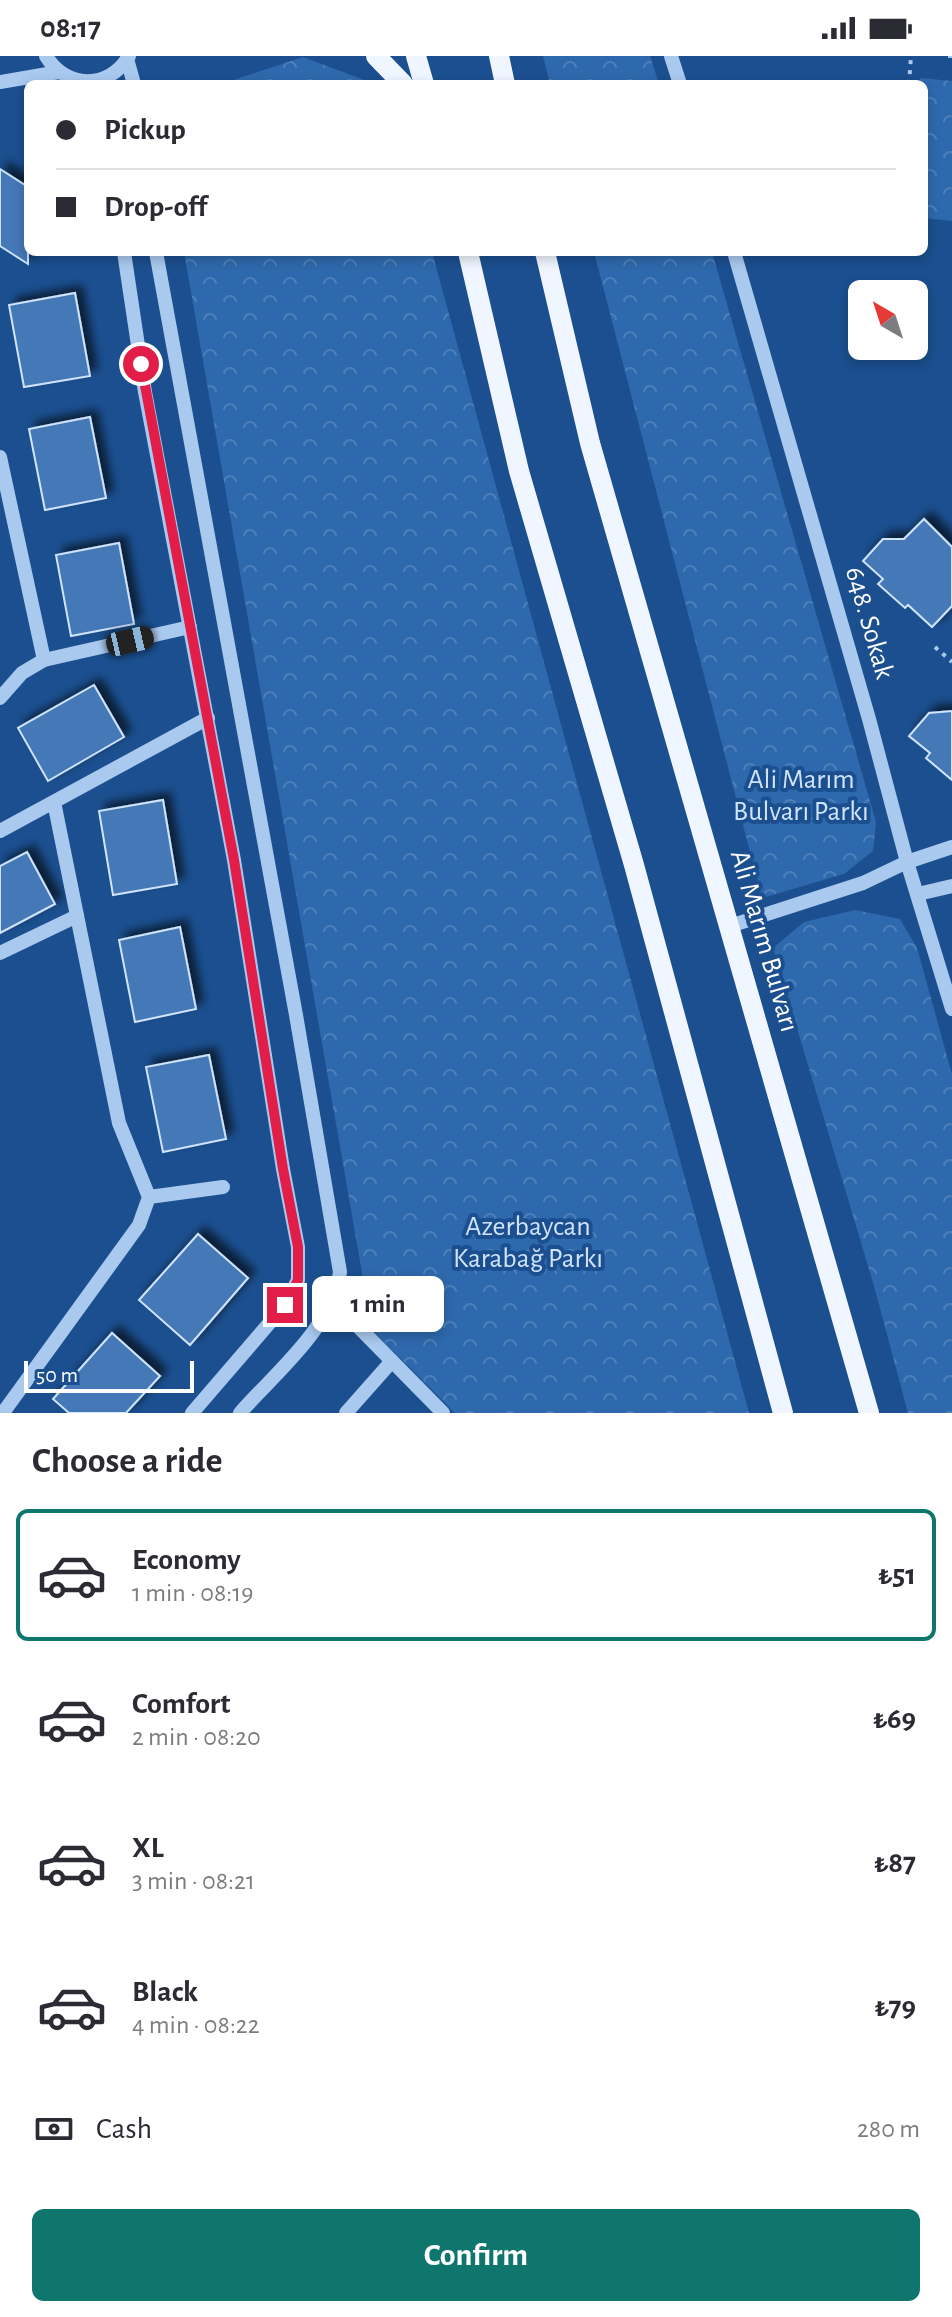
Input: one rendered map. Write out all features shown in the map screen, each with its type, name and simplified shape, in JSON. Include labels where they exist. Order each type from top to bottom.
[{"type":"main road","points":[[376,56],[399,80]]},
{"type":"main road","points":[[416,56],[423,80]]},
{"type":"main road","points":[[499,56],[504,80]]},
{"type":"main road","points":[[469,256],[519,471],[634,865],[783,1413]]},
{"type":"main road","name":"Ali Marım Bulvarı","points":[[546,256],[590,443],[869,1413]]},
{"type":"street","points":[[46,56],[59,72],[72,80]]},
{"type":"street","points":[[671,56],[679,80]]},
{"type":"street","points":[[99,80],[117,71],[128,58]]},
{"type":"street","points":[[128,58],[133,80]]},
{"type":"street","points":[[0,82],[59,72]]},
{"type":"street","points":[[125,256],[145,392],[237,875],[299,1267],[298,1280],[285,1305],[192,1413]]},
{"type":"street","points":[[157,256],[340,1272],[333,1301],[314,1331],[240,1413]]},
{"type":"street","name":"648. Sokak","points":[[735,256],[865,704],[907,862],[952,1009]]},
{"type":"street","points":[[0,457],[44,660]]},
{"type":"street","points":[[0,698],[22,673],[44,660],[190,627]]},
{"type":"street","points":[[0,831],[208,718]]},
{"type":"street","points":[[0,1412],[5,1410],[139,1225],[149,1197],[119,1123],[54,802]]},
{"type":"street","points":[[730,926],[863,883],[907,862],[952,847]]},
{"type":"street","points":[[918,894],[952,886]]},
{"type":"street","points":[[0,953],[77,916]]},
{"type":"street","points":[[149,1197],[223,1187]]},
{"type":"street","points":[[333,1301],[443,1413]]},
{"type":"street","points":[[346,1413],[392,1361]]},
{"type":"path","points":[[909,80],[911,56]]},
{"type":"path","points":[[935,647],[952,662]]},
{"type":"green space","points":[[543,56],[650,56],[658,80],[549,80]]},
{"type":"green space","points":[[303,57],[364,80],[233,80]]},
{"type":"green space","points":[[920,78],[952,81],[952,221],[928,218],[928,80]]},
{"type":"green space","name":"Azerbaycan Karabağ Parkı","points":[[185,256],[433,256],[749,1413],[455,1413],[372,1330]]},
{"type":"green space","name":"Ali Marım Bulvarı Parkı","points":[[595,256],[713,256],[876,822],[873,851],[844,874],[762,898]]},
{"type":"green space","name":"Ali Marım Bulvarı Parkı","points":[[855,910],[900,919],[917,948],[952,1074],[952,1413],[908,1413],[874,1286],[773,948],[804,922]]},
{"type":"building","points":[[0,169],[24,184],[24,256],[28,256],[28,264],[0,246]]},
{"type":"building","points":[[75,293],[90,376],[24,387],[9,305]]},
{"type":"building","points":[[90,417],[106,498],[45,510],[29,429]]},
{"type":"building","points":[[924,519],[952,547],[952,606],[932,627],[878,584],[883,579],[863,561],[883,539],[904,539]]},
{"type":"building","points":[[119,543],[134,624],[71,636],[56,555]]},
{"type":"building","points":[[94,685],[124,737],[48,781],[18,728]]},
{"type":"building","points":[[952,711],[952,780],[926,758],[930,753],[909,736],[929,713]]},
{"type":"building","points":[[163,800],[177,884],[113,895],[99,811]]},
{"type":"building","points":[[27,852],[55,904],[0,933],[0,866]]},
{"type":"building","points":[[180,927],[196,1009],[135,1022],[119,940]]},
{"type":"building","points":[[209,1055],[226,1139],[163,1152],[146,1067]]},
{"type":"building","points":[[198,1234],[248,1278],[190,1345],[139,1300]]},
{"type":"building","points":[[112,1333],[160,1376],[126,1413],[69,1413],[53,1399]]},
{"type":"route","points":[[141,364],[234,860],[298,1247],[298,1280],[285,1305]]}]
